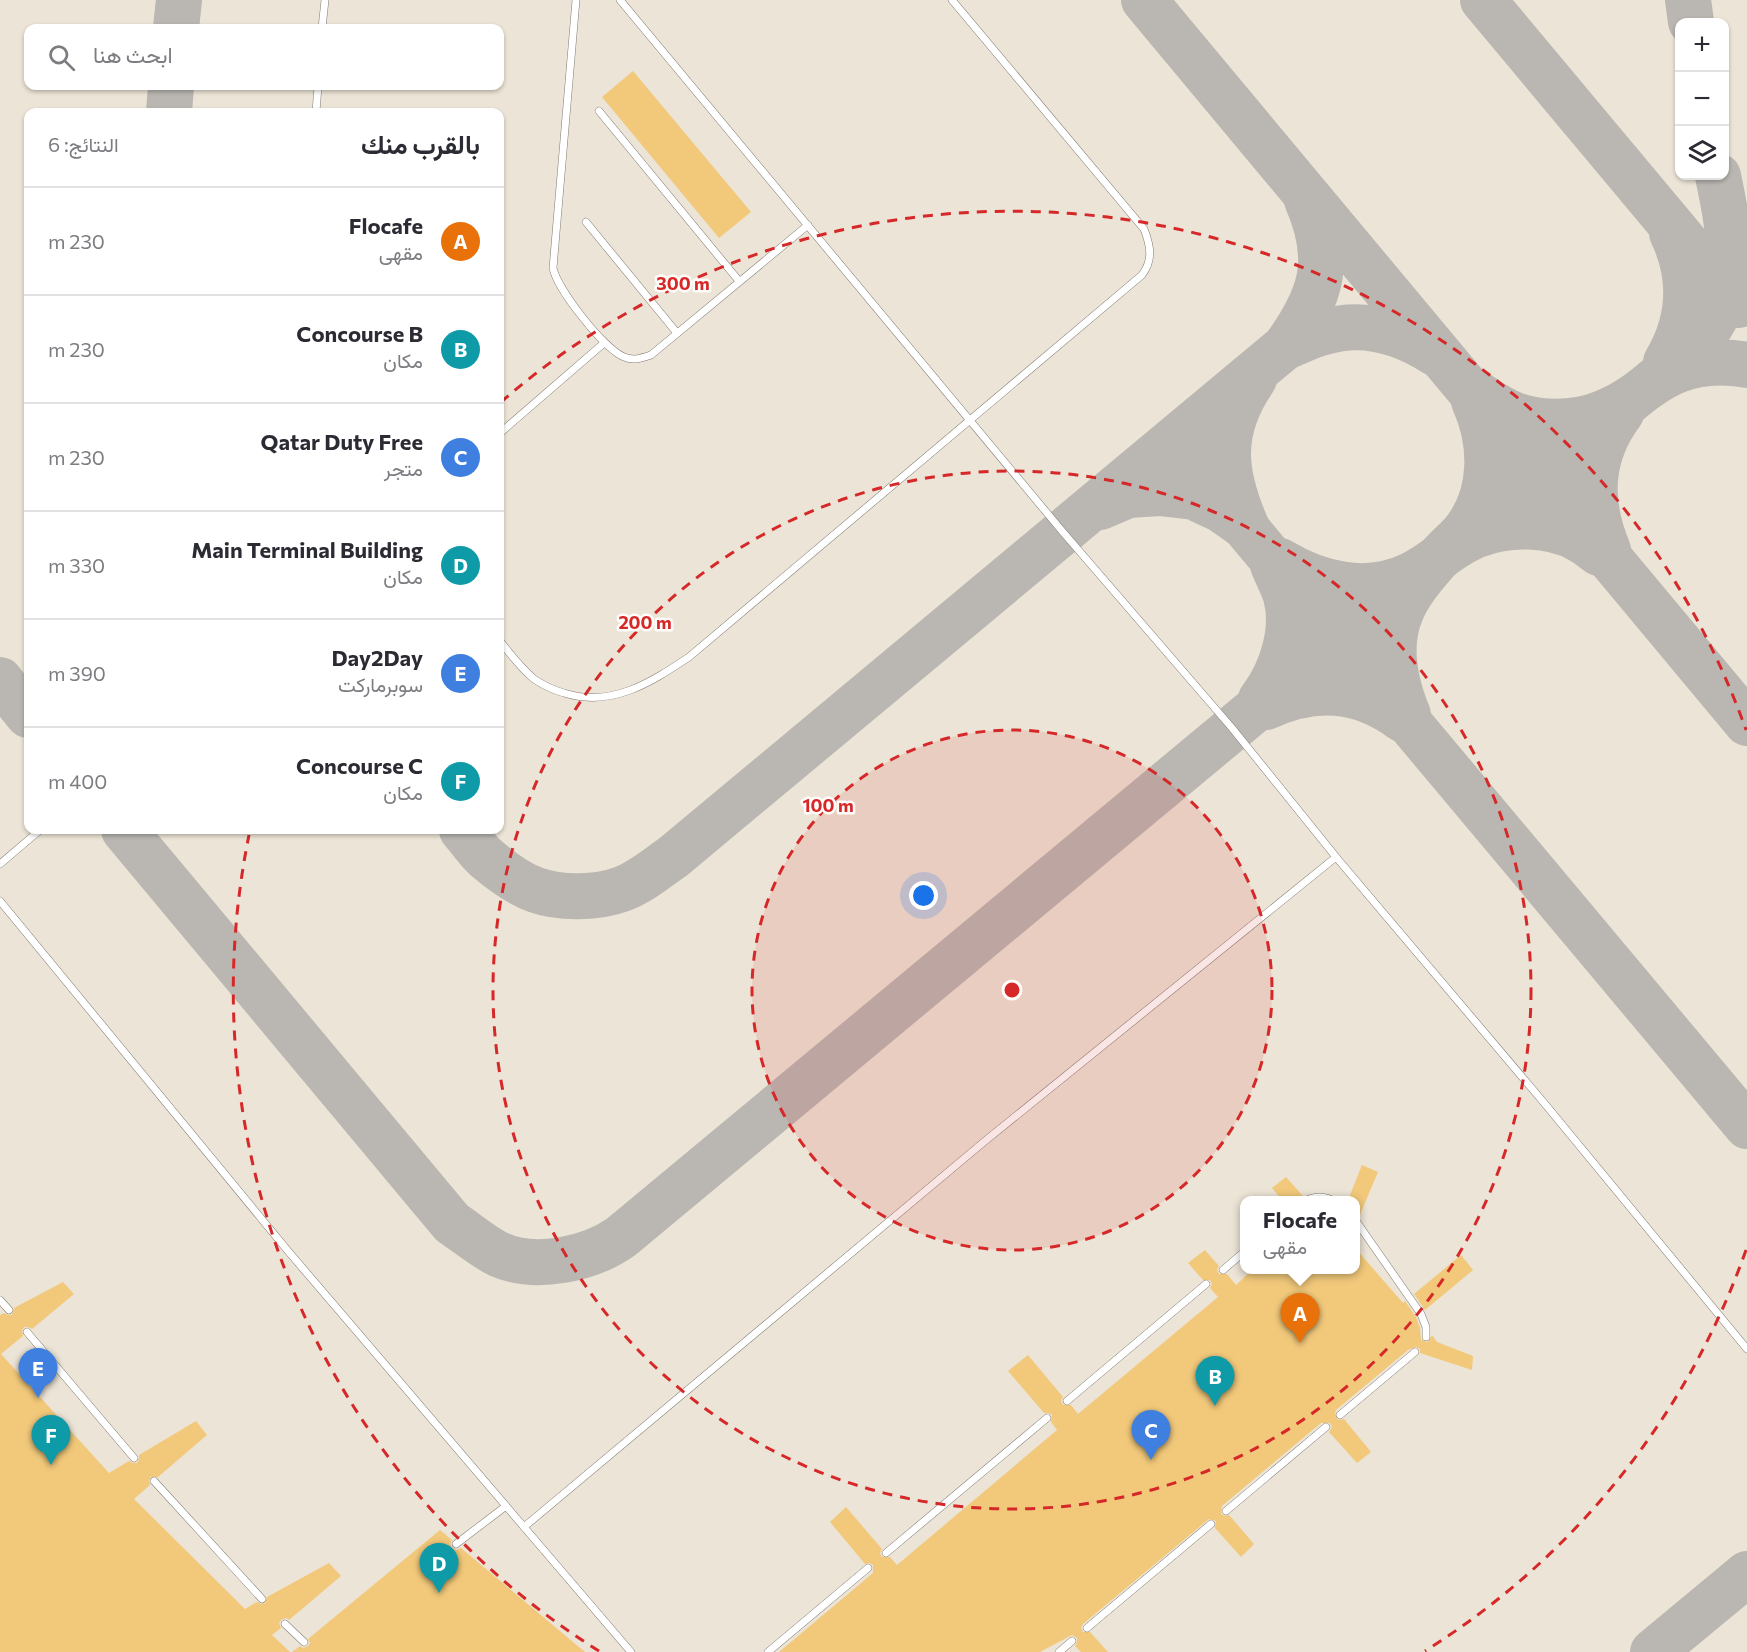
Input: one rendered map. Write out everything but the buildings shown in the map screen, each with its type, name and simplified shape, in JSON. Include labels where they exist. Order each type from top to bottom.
[{"type":"lane","points":[[322,24],[325,0]]},
{"type":"lane","points":[[576,0],[552,268],[559,286],[604,343],[620,355],[634,360],[651,355],[808,225]]},
{"type":"lane","points":[[620,0],[970,420],[1232,728],[1336,857],[1545,1104],[1747,1349]]},
{"type":"lane","points":[[504,646],[521,667],[536,680],[554,690],[586,698],[617,696],[635,690],[660,676],[689,657],[1142,275],[1149,265],[1149,242],[1144,230],[952,0]]},
{"type":"lane","points":[[316,108],[318,90]]},
{"type":"lane","points":[[599,111],[739,281]]},
{"type":"lane","points":[[586,222],[677,333]]},
{"type":"lane","points":[[504,430],[604,343]]},
{"type":"lane","points":[[0,864],[35,834]]},
{"type":"lane","points":[[524,1527],[985,1141],[1336,857]]},
{"type":"lane","points":[[0,901],[288,1251],[631,1652]]},
{"type":"lane","points":[[1360,1227],[1421,1314],[1426,1327],[1425,1337]]},
{"type":"lane","points":[[1223,1270],[1240,1256]]},
{"type":"lane","points":[[1067,1401],[1206,1284]]},
{"type":"lane","points":[[0,1300],[9,1310]]},
{"type":"lane","points":[[27,1332],[134,1458]]},
{"type":"lane","points":[[1340,1415],[1415,1352]]},
{"type":"lane","points":[[886,1553],[1047,1418]]},
{"type":"lane","points":[[1226,1511],[1326,1427]]},
{"type":"lane","points":[[154,1481],[262,1599]]},
{"type":"lane","points":[[456,1544],[506,1506]]},
{"type":"lane","points":[[1087,1628],[1211,1524]]},
{"type":"lane","points":[[768,1652],[868,1568]]},
{"type":"lane","points":[[285,1624],[304,1642]]},
{"type":"lane","points":[[1059,1652],[1072,1641]]},
{"type":"shaded area","points":[[0,0],[1747,0],[1747,1652],[0,1652]]},
{"type":"taxiway","points":[[176,24],[179,0]]},
{"type":"taxiway","points":[[1144,0],[1747,723]]},
{"type":"taxiway","points":[[1483,0],[1738,305]]},
{"type":"taxiway","points":[[1688,0],[1690,18]]},
{"type":"taxiway","points":[[169,108],[171,90]]},
{"type":"taxiway","points":[[127,834],[452,1223],[492,1251],[528,1262],[562,1260],[594,1251],[621,1237],[1692,349],[1712,324],[1727,284],[1729,241],[1719,180]]},
{"type":"taxiway","points":[[1307,200],[1320,241],[1320,277],[1308,311],[1285,347],[1314,335],[1353,327],[1396,334],[1435,353]]},
{"type":"taxiway","points":[[1666,362],[1680,330],[1686,298],[1683,266],[1672,233]]},
{"type":"taxiway","points":[[465,834],[480,852],[503,872],[546,893],[591,896],[612,892],[636,883],[673,857],[1285,347]]},
{"type":"taxiway","points":[[1478,394],[1518,416],[1556,422],[1581,420],[1605,412],[1664,377],[1689,366],[1708,363],[1747,365]]},
{"type":"taxiway","points":[[1100,507],[1128,495],[1160,493],[1194,497],[1220,509],[1247,528],[1233,489],[1228,452],[1234,416],[1254,379]]},
{"type":"taxiway","points":[[1408,715],[1396,677],[1394,638],[1404,605],[1422,578],[1466,529],[1482,499],[1486,483],[1487,449],[1480,416],[1474,401]]},
{"type":"taxiway","points":[[1608,550],[1597,514],[1595,480],[1603,446],[1610,429],[1621,413]]},
{"type":"taxiway","points":[[1173,441],[1747,1126]]},
{"type":"taxiway","points":[[1280,561],[1327,582],[1344,585],[1378,585],[1411,575],[1477,535],[1502,528],[1516,527],[1543,528],[1569,534],[1599,553]]},
{"type":"taxiway","points":[[1261,699],[1281,664],[1288,636],[1286,596],[1273,565]]},
{"type":"taxiway","points":[[0,680],[24,710]]},
{"type":"taxiway","points":[[1266,707],[1301,695],[1336,693],[1353,695],[1369,701],[1386,708],[1402,719]]},
{"type":"taxiway","points":[[1653,1652],[1747,1574]]},
{"type":"place","name":"Flocafe","points":[[1300,1343]]},
{"type":"place","name":"Day2Day","points":[[38,1398]]},
{"type":"place","name":"Concourse B","points":[[1215,1406]]},
{"type":"place","name":"Qatar Duty Free","points":[[1151,1460]]},
{"type":"place","name":"Concourse C","points":[[51,1465]]},
{"type":"place","name":"Main Terminal Building","points":[[439,1593]]}]
